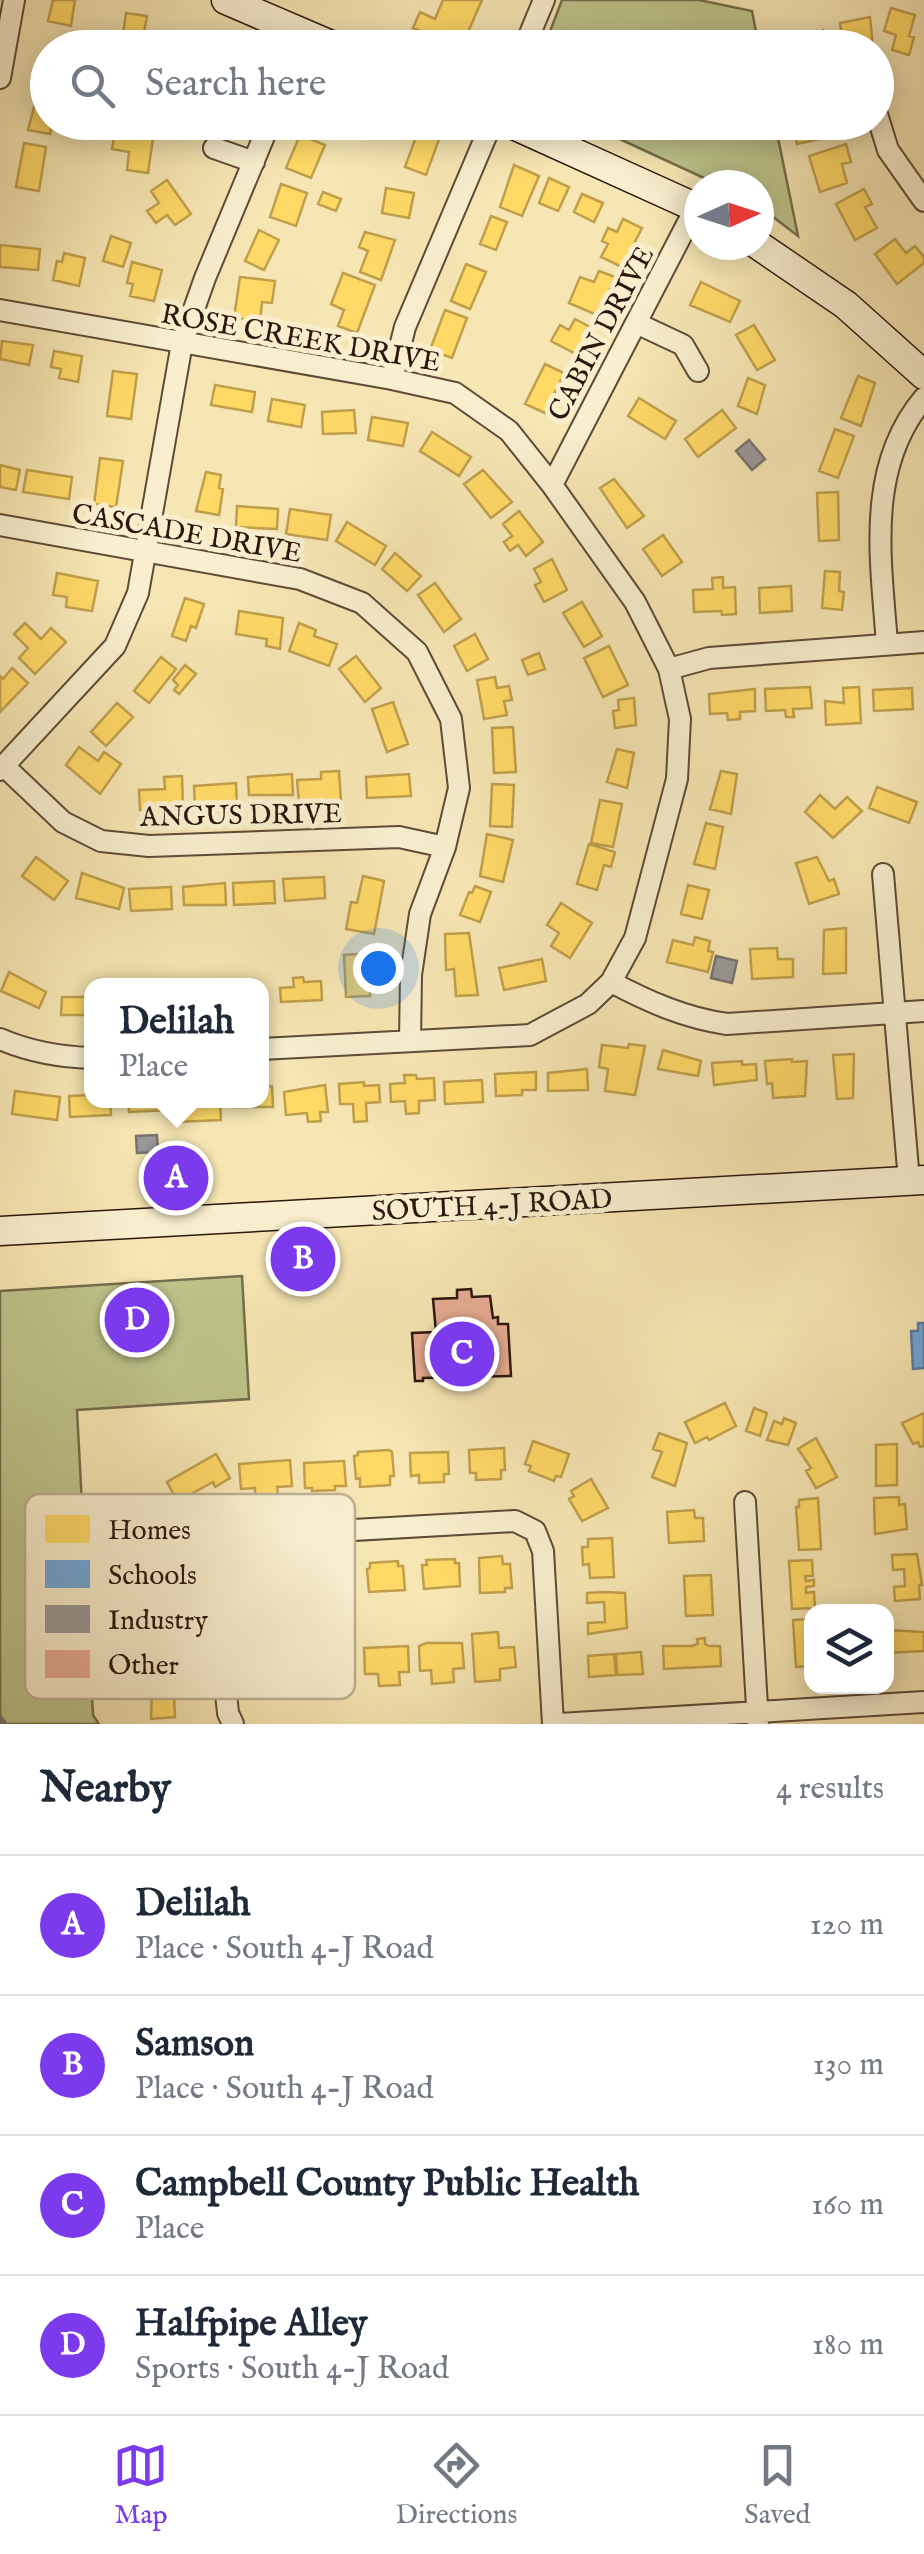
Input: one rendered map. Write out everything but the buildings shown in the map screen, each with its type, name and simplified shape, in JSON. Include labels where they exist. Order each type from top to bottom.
[{"type":"main road","points":[[226,0],[283,30]]},
{"type":"main road","points":[[547,140],[684,202]]},
{"type":"main road","points":[[774,256],[846,305],[924,375]]},
{"type":"main road","name":"SOUTH 4-J ROAD","points":[[0,1232],[917,1180]]},
{"type":"street","points":[[1,70],[14,0]]},
{"type":"street","points":[[532,30],[544,0]]},
{"type":"street","points":[[2,768],[115,646],[138,593],[182,343],[263,140]]},
{"type":"street","points":[[392,378],[406,327],[484,140]]},
{"type":"street","points":[[885,140],[924,201]]},
{"type":"street","points":[[214,148],[254,162]]},
{"type":"street","name":"CABIN DRIVE","points":[[552,485],[684,234]]},
{"type":"street","name":"ROSE CREEK DRIVE","points":[[0,310],[392,378],[456,393],[509,430],[635,602],[668,669],[680,719],[677,779],[635,938],[611,982]]},
{"type":"street","points":[[636,323],[683,345],[698,371]]},
{"type":"street","points":[[888,644],[879,531],[883,488],[892,455],[913,411],[924,398]]},
{"type":"street","name":"CASCADE DRIVE","points":[[0,526],[300,578],[362,603],[418,652],[451,719],[459,788],[445,847],[420,914],[410,974],[410,1041]]},
{"type":"street","points":[[668,669],[709,658],[924,642]]},
{"type":"street","name":"ANGUS DRIVE","points":[[2,768],[63,822],[101,841],[149,846],[398,837],[445,847]]},
{"type":"street","points":[[883,874],[890,979],[917,1180]]},
{"type":"street","points":[[269,1049],[530,1035],[588,1004],[611,982],[650,1002],[700,1020],[727,1024],[924,1011]]},
{"type":"street","points":[[0,1040],[56,1056],[84,1058]]},
{"type":"street","points":[[745,1502],[758,1718]]},
{"type":"street","points":[[355,1530],[515,1522],[535,1531],[543,1551],[556,1724],[758,1718],[924,1702]]},
{"type":"street","points":[[227,1699],[233,1724]]},
{"type":"green space","points":[[562,0],[699,0],[752,11],[756,30],[551,30]]},
{"type":"green space","points":[[622,140],[778,140],[798,236],[774,218],[774,170],[687,170]]},
{"type":"green space","points":[[242,1276],[249,1399],[77,1410],[81,1494],[25,1494],[25,1699],[92,1699],[93,1715],[99,1724],[0,1724],[0,1291]]},
{"type":"waterway","points":[[0,1717],[5,1724]]},
{"type":"place","name":"Delilah","points":[[176,1178]]},
{"type":"place","name":"Samson","points":[[303,1259]]},
{"type":"place","name":"Halfpipe Alley","points":[[137,1320]]},
{"type":"place","name":"Campbell County Public Health","points":[[462,1354]]}]
